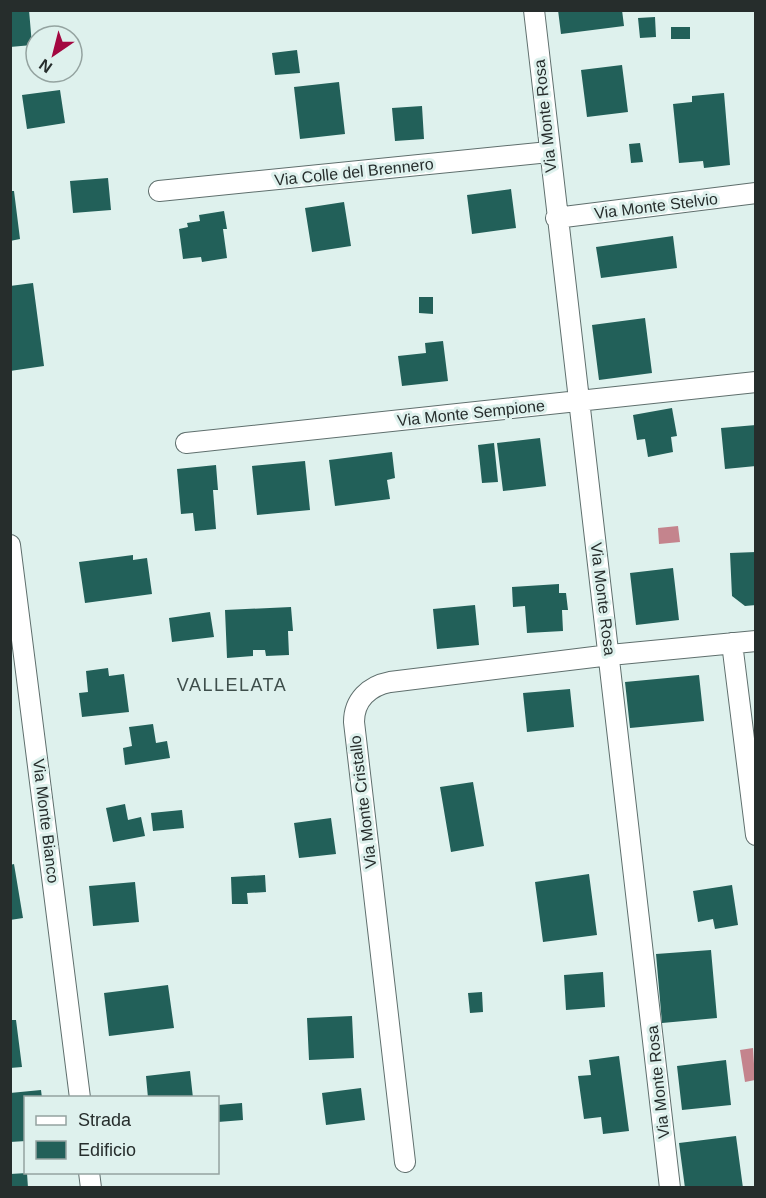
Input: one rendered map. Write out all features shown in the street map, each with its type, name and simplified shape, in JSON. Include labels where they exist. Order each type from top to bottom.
[{"type":"street","name":"Via Monte Rosa","points":[[534,10],[556,218],[610,655],[670,1188]]},
{"type":"street","name":"Via Colle del Brennero","points":[[159,191],[549,152]]},
{"type":"street","name":"Via Monte Stelvio","points":[[556,218],[756,193]]},
{"type":"street","name":"Via Monte Sempione","points":[[186,443],[756,382]]},
{"type":"street","name":"Via Monte Bianco","points":[[10,545],[80,1096]]},
{"type":"street","name":"Via Monte Cristallo","points":[[405,1162],[354,722],[356,709],[364,695],[384,683],[610,655],[756,641]]},
{"type":"street","points":[[732,643],[756,835]]},
{"type":"shaded area","points":[[678,526],[680,542],[659,544],[658,528]]},
{"type":"shaded area","points":[[753,1048],[755,1080],[745,1082],[740,1050]]},
{"type":"building","points":[[10,10],[29,10],[30,24],[24,24],[24,46],[10,47]]},
{"type":"building","points":[[558,10],[622,10],[624,26],[561,34]]},
{"type":"building","points":[[655,17],[656,37],[640,38],[638,18]]},
{"type":"building","points":[[671,27],[690,27],[690,39],[671,39]]},
{"type":"building","points":[[297,50],[300,73],[275,75],[272,53]]},
{"type":"building","points":[[622,65],[628,112],[587,117],[581,70]]},
{"type":"building","points":[[339,82],[345,134],[300,139],[294,87]]},
{"type":"building","points":[[60,90],[65,123],[27,129],[22,95]]},
{"type":"building","points":[[724,93],[730,165],[704,168],[703,161],[679,163],[673,104],[692,102],[692,96]]},
{"type":"building","points":[[422,106],[424,139],[395,141],[392,108]]},
{"type":"building","points":[[640,143],[643,162],[631,163],[629,144]]},
{"type":"building","points":[[108,178],[111,210],[73,213],[70,181]]},
{"type":"building","points":[[511,189],[516,228],[472,234],[467,195]]},
{"type":"building","points":[[10,191],[14,191],[20,239],[10,241]]},
{"type":"building","points":[[344,202],[351,246],[312,252],[305,208]]},
{"type":"building","points":[[224,211],[227,229],[223,229],[227,258],[202,262],[201,257],[183,259],[179,229],[188,227],[187,223],[200,221],[199,215]]},
{"type":"building","points":[[673,236],[677,268],[601,278],[596,247]]},
{"type":"building","points":[[33,283],[44,366],[10,371],[10,286]]},
{"type":"building","points":[[419,297],[433,297],[433,314],[419,313]]},
{"type":"building","points":[[645,318],[652,373],[599,380],[592,325]]},
{"type":"building","points":[[443,341],[448,381],[402,386],[398,356],[426,353],[425,343]]},
{"type":"building","points":[[672,408],[677,436],[671,437],[673,452],[648,457],[645,439],[637,440],[633,415]]},
{"type":"building","points":[[756,425],[756,466],[725,469],[721,428]]},
{"type":"building","points":[[540,438],[546,486],[503,491],[497,443]]},
{"type":"building","points":[[494,443],[498,482],[482,483],[478,445]]},
{"type":"building","points":[[392,452],[395,478],[387,480],[390,499],[335,506],[329,460]]},
{"type":"building","points":[[305,461],[310,510],[257,515],[252,466]]},
{"type":"building","points":[[216,465],[218,490],[213,490],[216,529],[195,531],[193,513],[181,514],[177,469]]},
{"type":"building","points":[[756,552],[756,605],[745,606],[732,596],[730,553]]},
{"type":"building","points":[[133,555],[133,560],[147,558],[152,594],[85,603],[79,562]]},
{"type":"building","points":[[673,568],[679,620],[636,625],[630,573]]},
{"type":"building","points":[[559,584],[559,593],[566,593],[568,610],[562,610],[563,631],[527,633],[525,606],[513,607],[512,587]]},
{"type":"building","points":[[475,605],[479,645],[437,649],[433,609]]},
{"type":"building","points":[[291,607],[293,631],[288,631],[289,655],[266,656],[265,650],[253,650],[253,656],[227,658],[225,610]]},
{"type":"building","points":[[210,612],[214,637],[172,642],[169,618]]},
{"type":"building","points":[[108,668],[109,676],[124,674],[129,712],[82,717],[79,693],[88,692],[86,671]]},
{"type":"building","points":[[699,675],[704,721],[630,728],[625,682]]},
{"type":"building","points":[[570,689],[574,727],[527,732],[523,693]]},
{"type":"building","points":[[153,724],[156,743],[167,741],[170,758],[125,765],[123,748],[132,746],[129,727]]},
{"type":"building","points":[[473,782],[484,846],[451,852],[440,787]]},
{"type":"building","points":[[125,804],[128,820],[141,817],[145,836],[113,842],[106,808]]},
{"type":"building","points":[[182,810],[184,828],[153,831],[151,813]]},
{"type":"building","points":[[331,818],[336,854],[299,858],[294,823]]},
{"type":"building","points":[[14,864],[23,918],[10,920],[10,865]]},
{"type":"building","points":[[589,874],[597,935],[543,942],[535,882]]},
{"type":"building","points":[[265,875],[266,892],[247,893],[248,904],[232,904],[231,877]]},
{"type":"building","points":[[135,882],[139,922],[93,926],[89,886]]},
{"type":"building","points":[[732,885],[738,925],[715,929],[713,919],[698,922],[693,891]]},
{"type":"building","points":[[711,950],[717,1018],[662,1023],[656,954]]},
{"type":"building","points":[[603,972],[605,1007],[566,1010],[564,975]]},
{"type":"building","points":[[168,985],[174,1028],[109,1036],[104,993]]},
{"type":"building","points":[[482,992],[483,1012],[470,1013],[468,993]]},
{"type":"building","points":[[352,1016],[354,1058],[309,1060],[307,1018]]},
{"type":"building","points":[[10,1020],[16,1020],[22,1067],[10,1068]]},
{"type":"building","points":[[619,1056],[629,1131],[603,1134],[601,1117],[584,1119],[578,1076],[591,1075],[589,1060]]},
{"type":"building","points":[[726,1060],[731,1105],[682,1110],[677,1066]]},
{"type":"building","points":[[190,1071],[193,1096],[148,1096],[146,1076]]},
{"type":"building","points":[[361,1088],[365,1120],[326,1125],[322,1093]]},
{"type":"building","points":[[41,1090],[42,1096],[24,1096],[24,1141],[10,1142],[10,1093]]},
{"type":"building","points":[[242,1103],[243,1120],[219,1122],[219,1105]]},
{"type":"building","points":[[736,1136],[743,1188],[685,1188],[679,1143]]},
{"type":"building","points":[[10,1174],[27,1174],[28,1188],[10,1188]]},
{"type":"district","name":"VALLELATA","points":[[232,685]]}]
